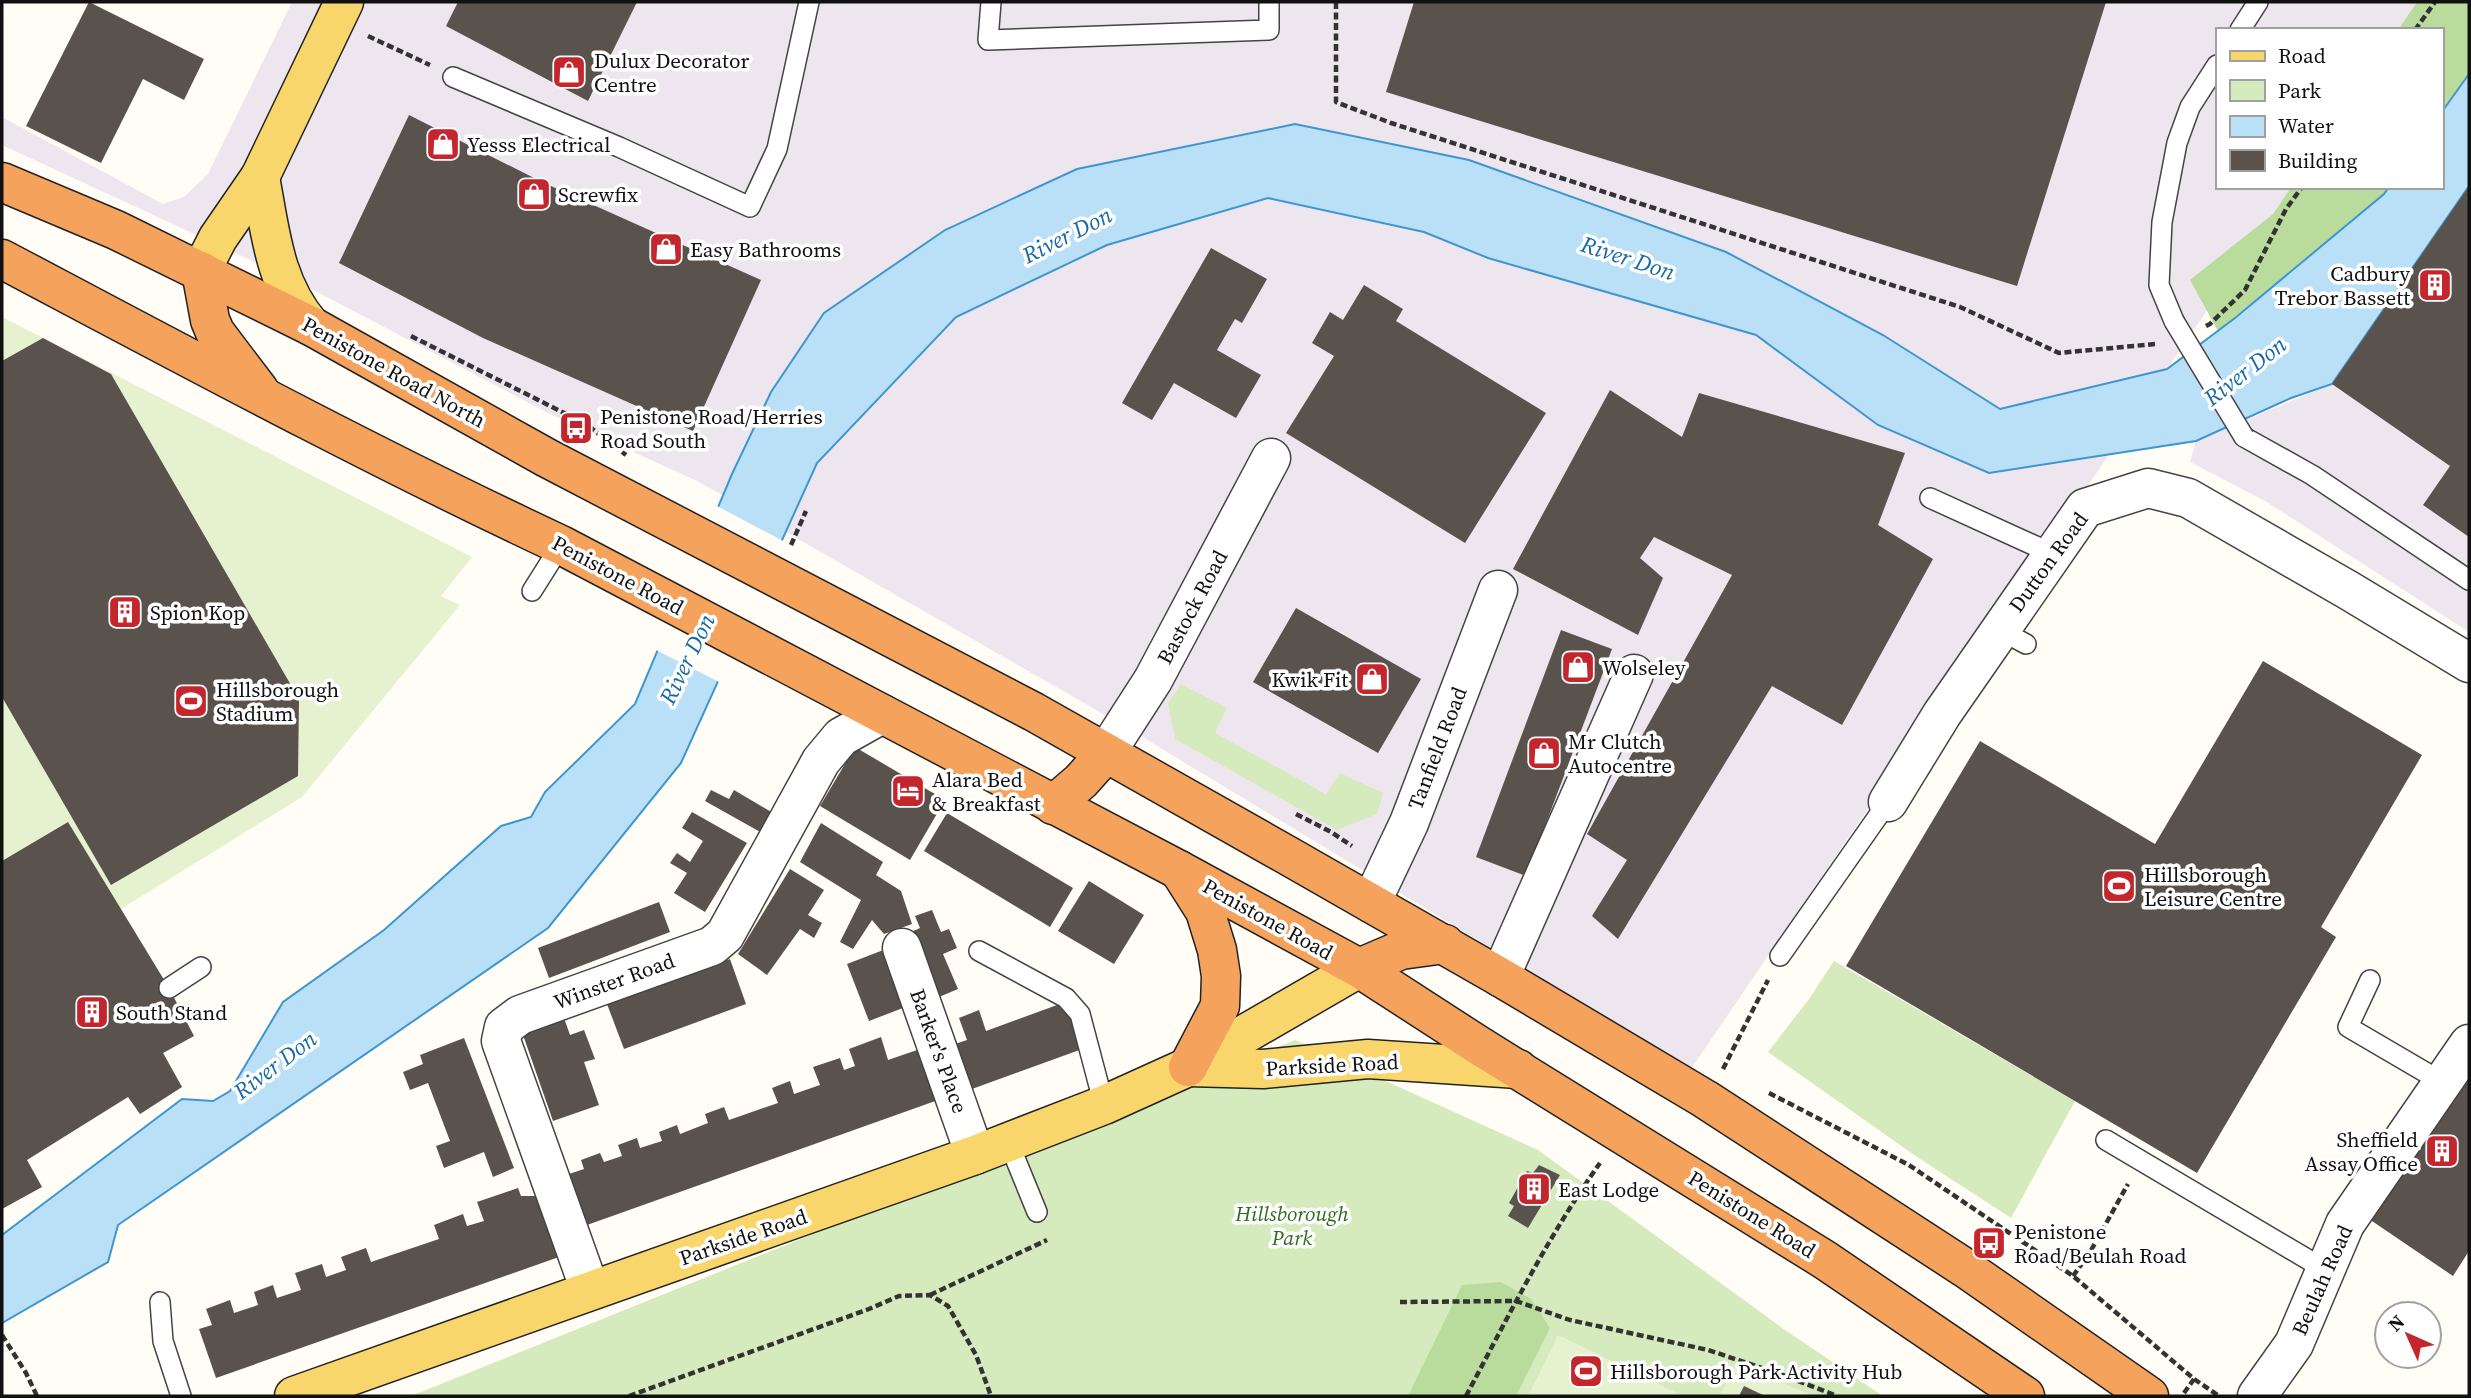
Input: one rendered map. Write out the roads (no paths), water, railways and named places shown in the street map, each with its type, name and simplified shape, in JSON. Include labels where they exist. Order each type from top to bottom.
[{"type":"highway","name":"Penistone Road North","points":[[2,181],[116,230],[311,326],[547,458],[648,510],[783,567],[1106,753]]},
{"type":"highway","points":[[2,259],[267,400]]},
{"type":"highway","points":[[201,271],[210,320],[215,331],[267,400]]},
{"type":"highway","name":"Penistone Road","points":[[267,400],[561,545],[1179,870],[1359,968],[1825,1260],[2025,1396]]},
{"type":"highway","points":[[1053,806],[1081,781],[1106,753],[1445,944],[1705,1099],[1965,1268],[2149,1396]]},
{"type":"highway","points":[[1179,870],[1205,911],[1217,950],[1221,976],[1220,1006],[1188,1067]]},
{"type":"highway","points":[[1359,968],[1401,950],[1445,944]]},
{"type":"main road","points":[[201,271],[218,238],[260,177],[340,11]]},
{"type":"main road","points":[[260,177],[271,247],[295,307],[311,326]]},
{"type":"main road","name":"Parkside Road","points":[[294,1396],[992,1148],[1104,1105],[1188,1067],[1359,968]]},
{"type":"main road","name":"Parkside Road","points":[[1188,1067],[1263,1069],[1368,1059],[1518,1069]]},
{"type":"street","name":"Bastock Road","points":[[1106,753],[1153,680],[1271,458]]},
{"type":"street","name":"Dutton Road","points":[[1888,802],[1942,714],[2013,637],[2053,554],[2085,508],[2148,488],[2188,498],[2469,663]]},
{"type":"street","name":"Tanfield Road","points":[[1371,903],[1409,823],[1498,590]]},
{"type":"street","points":[[1500,976],[1634,674]]},
{"type":"street","name":"Winster Road","points":[[590,1290],[501,1041],[504,1027],[520,1015],[712,946],[725,935],[821,761],[841,737],[883,714]]},
{"type":"street","name":"Barker's Place","points":[[902,948],[992,1148]]},
{"type":"street","name":"Beulah Road","points":[[2258,1396],[2294,1344],[2344,1224],[2469,1044]]},
{"type":"street","name":"Beulah Road","points":[[2290,1396],[2294,1344]]},
{"type":"lane","points":[[453,77],[750,207],[777,149],[809,2]]},
{"type":"lane","points":[[991,2],[988,40],[1269,30],[1269,2]]},
{"type":"lane","points":[[2241,28],[2258,2]]},
{"type":"lane","points":[[2216,67],[2190,107],[2177,144],[2162,222],[2159,285],[2174,321],[2244,437],[2312,475],[2469,580]]},
{"type":"lane","points":[[1930,498],[2053,554]]},
{"type":"lane","points":[[532,591],[561,545]]},
{"type":"lane","points":[[1780,956],[1888,802]]},
{"type":"lane","points":[[979,951],[1066,998],[1080,1014],[1104,1105]]},
{"type":"lane","points":[[169,988],[201,967]]},
{"type":"lane","points":[[2371,980],[2348,1027],[2442,1082]]},
{"type":"lane","points":[[2106,1140],[2324,1269]]},
{"type":"lane","points":[[992,1148],[1037,1212]]},
{"type":"lane","points":[[160,1302],[163,1341],[181,1396]]},
{"type":"water","name":"River Don","points":[[2469,74],[2469,186],[2332,384],[2291,398],[2196,441],[1989,473],[1878,425],[1756,335],[1488,258],[1424,232],[1268,198],[1107,245],[956,317],[817,463],[681,763],[548,928],[118,1225],[108,1262],[2,1323],[2,1235],[182,1099],[213,1101],[230,1091],[283,1002],[384,930],[501,826],[531,817],[545,792],[635,704],[732,474],[771,392],[824,313],[945,230],[1077,169],[1295,124],[1469,160],[1726,252],[1883,335],[2000,409],[2167,369],[2235,318],[2388,189],[2443,189],[2443,110]]},
{"type":"place","name":"Dulux Decorator Centre","points":[[569,72]]},
{"type":"place","name":"Yesss Electrical","points":[[443,144]]},
{"type":"place","name":"Screwfix","points":[[534,194]]},
{"type":"place","name":"Easy Bathrooms","points":[[666,249]]},
{"type":"place","name":"Cadbury Trebor Bassett","points":[[2435,285]]},
{"type":"place","name":"Penistone Road/Herries Road South","points":[[576,428]]},
{"type":"place","name":"Spion Kop","points":[[125,612]]},
{"type":"place","name":"Wolseley","points":[[1578,667]]},
{"type":"place","name":"Kwik Fit","points":[[1372,679]]},
{"type":"place","name":"Hillsborough Stadium","points":[[191,701]]},
{"type":"place","name":"Mr Clutch Autocentre","points":[[1544,753]]},
{"type":"place","name":"Alara Bed & Breakfast","points":[[908,791]]},
{"type":"place","name":"Hillsborough Leisure Centre","points":[[2119,886]]},
{"type":"place","name":"South Stand","points":[[92,1012]]},
{"type":"place","name":"Sheffield Assay Office","points":[[2442,1151]]},
{"type":"place","name":"East Lodge","points":[[1534,1189]]},
{"type":"place","name":"Penistone Road/Beulah Road","points":[[1989,1243]]},
{"type":"place","name":"Hillsborough Park Activity Hub","points":[[1586,1371]]},
{"type":"park label","name":"Hillsborough Park","points":[[1292,1225]]}]
